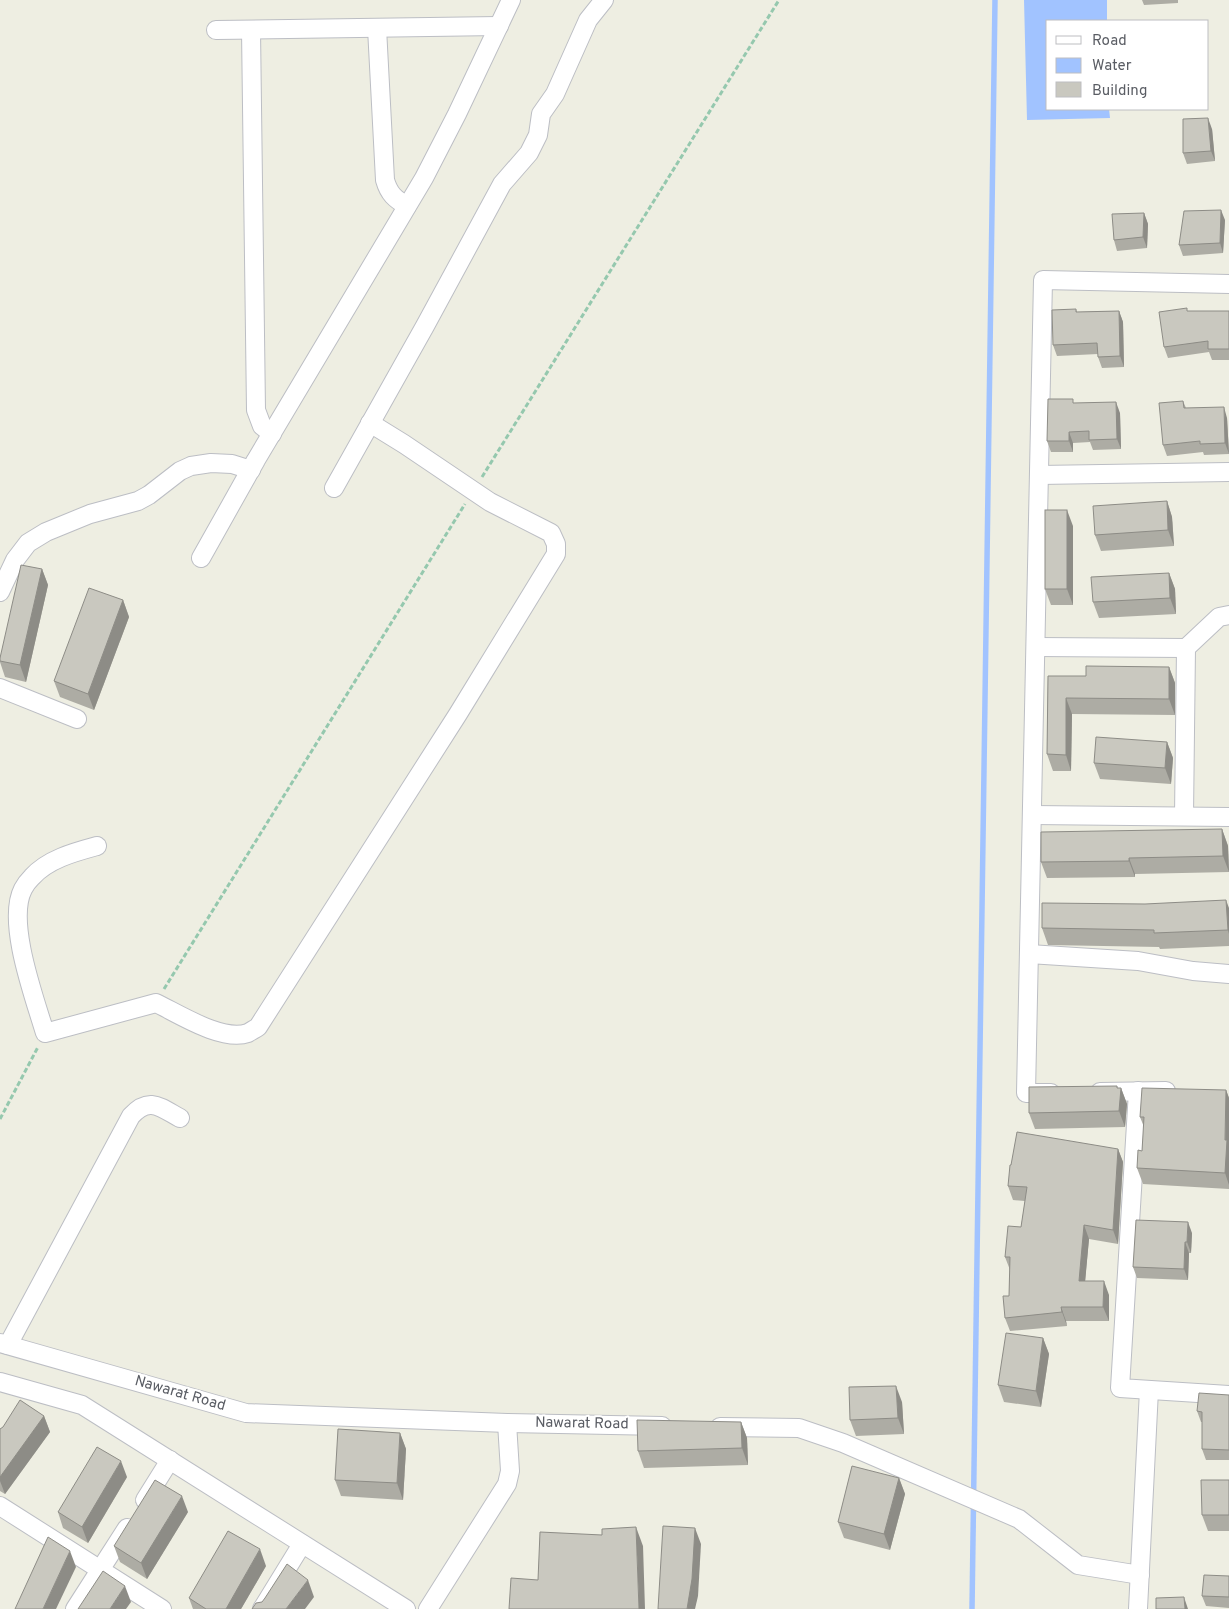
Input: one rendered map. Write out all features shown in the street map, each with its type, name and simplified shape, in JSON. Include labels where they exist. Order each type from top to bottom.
[{"type":"street","points":[[201,558],[272,434],[424,178],[457,114],[511,0]]},
{"type":"street","points":[[334,488],[502,184],[529,153],[538,135],[541,114],[555,94],[588,20],[604,0]]},
{"type":"street","points":[[216,30],[498,26]]},
{"type":"street","points":[[376,28],[385,180],[388,190],[393,197],[407,206]]},
{"type":"street","points":[[251,30],[256,410],[262,426],[272,434]]},
{"type":"street","points":[[1064,1092],[1026,1093],[1044,280],[1229,284]]},
{"type":"street","points":[[97,846],[74,852],[51,862],[33,875],[22,890],[18,910],[20,942],[45,1034],[156,1002],[207,1028],[224,1033],[247,1033],[258,1027],[458,714],[556,554],[556,544],[552,533],[490,502],[370,423]]},
{"type":"street","points":[[0,592],[15,560],[28,543],[46,532],[90,514],[138,501],[149,495],[180,471],[191,466],[211,463],[232,464],[251,470]]},
{"type":"street","points":[[1039,475],[1229,472]]},
{"type":"street","points":[[1036,647],[1186,648],[1219,617],[1229,615]]},
{"type":"street","points":[[1184,816],[1186,648]]},
{"type":"street","points":[[0,688],[77,719]]},
{"type":"street","points":[[1032,815],[1229,817]]},
{"type":"street","points":[[1029,954],[1138,961],[1193,971],[1229,974]]},
{"type":"street","points":[[1138,1091],[1120,1388],[1229,1394]]},
{"type":"street","points":[[1082,1092],[1184,1091]]},
{"type":"street","points":[[4,1344],[137,1108],[146,1104],[156,1106],[180,1118]]},
{"type":"street","name":"Nawarat Road","points":[[4,1344],[246,1413],[507,1423],[680,1426]]},
{"type":"street","points":[[0,1382],[82,1405],[406,1609]]},
{"type":"street","points":[[20,1406],[30,1390]]},
{"type":"street","points":[[1138,1609],[1149,1390]]},
{"type":"street","points":[[428,1609],[507,1484],[510,1471],[507,1423]]},
{"type":"street","points":[[708,1427],[799,1428],[808,1431],[843,1443],[1019,1518],[1078,1565],[1140,1575]]},
{"type":"street","points":[[75,1609],[170,1460]]},
{"type":"street","points":[[0,1506],[162,1609]]},
{"type":"street","points":[[262,1609],[302,1544]]},
{"type":"path","points":[[0,1119],[45,1034]]},
{"type":"water","points":[[1024,0],[1107,0],[1107,20],[1046,20],[1046,110],[1109,110],[1110,118],[1027,120]]},
{"type":"building","points":[[1208,118],[1211,151],[1183,153],[1183,119]]},
{"type":"building","points":[[1221,210],[1220,243],[1179,245],[1184,211]]},
{"type":"building","points":[[1144,213],[1143,237],[1114,240],[1112,214]]},
{"type":"building","points":[[1187,308],[1187,311],[1229,311],[1229,349],[1208,349],[1208,341],[1164,347],[1159,312]]},
{"type":"building","points":[[1076,309],[1076,312],[1119,311],[1120,356],[1098,357],[1097,343],[1053,345],[1052,310]]},
{"type":"building","points":[[1048,399],[1073,399],[1073,403],[1116,402],[1117,439],[1089,440],[1089,431],[1069,432],[1069,441],[1047,441]]},
{"type":"building","points":[[1183,401],[1184,408],[1224,407],[1225,443],[1200,444],[1200,441],[1163,445],[1159,403]]},
{"type":"building","points":[[1167,501],[1168,530],[1095,535],[1093,506]]},
{"type":"building","points":[[1045,510],[1067,510],[1067,589],[1045,589]]},
{"type":"building","points":[[21,565],[42,569],[20,665],[0,661],[0,658]]},
{"type":"building","points":[[1169,573],[1170,598],[1093,602],[1091,577]]},
{"type":"building","points":[[89,588],[123,600],[88,694],[54,681]]},
{"type":"building","points":[[1086,666],[1169,667],[1169,699],[1066,698],[1066,755],[1047,754],[1048,676],[1086,676]]},
{"type":"building","points":[[1096,737],[1167,742],[1165,768],[1094,763]]},
{"type":"building","points":[[1222,829],[1223,856],[1129,858],[1129,861],[1041,862],[1041,832]]},
{"type":"building","points":[[1226,900],[1228,930],[1154,933],[1154,930],[1042,928],[1042,903],[1145,904]]},
{"type":"building","points":[[1117,1086],[1117,1088],[1121,1088],[1119,1111],[1029,1113],[1029,1087]]},
{"type":"building","points":[[1142,1088],[1226,1090],[1225,1140],[1227,1140],[1225,1173],[1137,1168],[1138,1150],[1142,1151],[1144,1117],[1140,1117]]},
{"type":"building","points":[[1017,1132],[1118,1149],[1113,1230],[1084,1225],[1079,1281],[1104,1281],[1103,1307],[1061,1307],[1062,1312],[1005,1318],[1003,1296],[1009,1296],[1010,1257],[1005,1257],[1008,1226],[1021,1227],[1027,1187],[1008,1186]]},
{"type":"building","points":[[1136,1220],[1188,1222],[1184,1269],[1133,1267]]},
{"type":"building","points":[[1006,1333],[1043,1338],[1036,1391],[998,1385]]},
{"type":"building","points":[[896,1386],[898,1418],[850,1420],[849,1387]]},
{"type":"building","points":[[1199,1393],[1229,1395],[1229,1450],[1202,1449],[1202,1412],[1197,1411]]},
{"type":"building","points":[[20,1400],[44,1416],[0,1477],[0,1429]]},
{"type":"building","points":[[637,1420],[741,1422],[742,1448],[638,1451]]},
{"type":"building","points":[[338,1429],[400,1433],[397,1483],[335,1480]]},
{"type":"building","points":[[97,1447],[121,1461],[82,1527],[58,1512]]},
{"type":"building","points":[[852,1466],[899,1478],[884,1534],[838,1522]]},
{"type":"building","points":[[155,1480],[182,1496],[141,1563],[114,1546]]},
{"type":"building","points":[[1201,1480],[1229,1480],[1229,1515],[1202,1515]]},
{"type":"building","points":[[663,1526],[695,1528],[692,1579],[687,1609],[658,1609]]},
{"type":"building","points":[[636,1527],[639,1609],[509,1609],[511,1578],[538,1580],[540,1532],[602,1535],[602,1529]]},
{"type":"building","points":[[228,1531],[260,1549],[226,1609],[206,1609],[189,1598]]},
{"type":"building","points":[[48,1537],[70,1551],[43,1609],[15,1609]]},
{"type":"building","points":[[287,1564],[308,1580],[286,1609],[252,1609],[256,1603],[262,1602]]},
{"type":"building","points":[[103,1571],[125,1586],[110,1609],[78,1609]]},
{"type":"building","points":[[1204,1575],[1229,1576],[1229,1597],[1202,1596]]},
{"type":"building","points":[[1184,1597],[1185,1609],[1156,1609],[1156,1598]]},
{"type":"waterway","points":[[972,1609],[995,0]]}]
